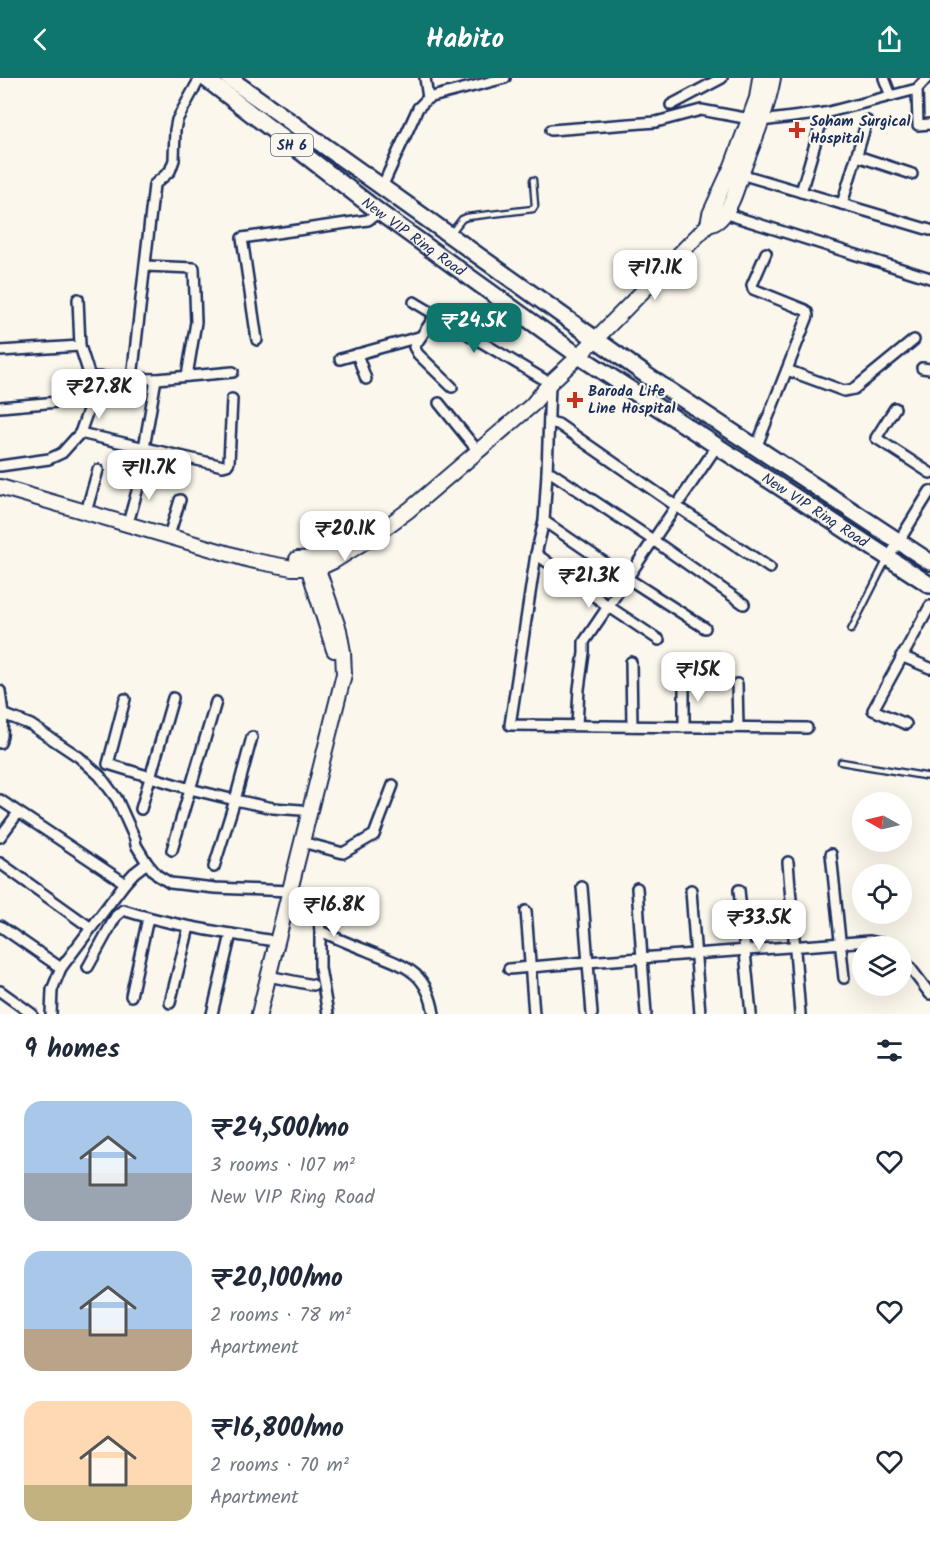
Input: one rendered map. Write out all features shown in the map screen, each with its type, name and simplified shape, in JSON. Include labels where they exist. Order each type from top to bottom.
[{"type":"main road","name":"New VIP Ring Road","points":[[206,78],[380,212],[579,356],[930,585]]},
{"type":"main road","name":"New VIP Ring Road","points":[[229,78],[646,375],[930,562]]},
{"type":"street","points":[[132,378],[154,185],[170,171],[174,160],[177,120],[200,78]]},
{"type":"street","points":[[425,78],[428,98]]},
{"type":"street","points":[[382,187],[418,108],[428,98],[481,81],[505,78]]},
{"type":"street","points":[[671,105],[722,78]]},
{"type":"street","points":[[755,120],[760,78]]},
{"type":"street","points":[[0,479],[250,560],[292,568],[334,561],[409,510],[532,405],[550,383],[708,225],[719,221],[719,211],[735,192],[735,173],[755,120],[770,94],[773,78]]},
{"type":"street","points":[[884,78],[891,96]]},
{"type":"street","points":[[550,130],[656,122],[701,110],[755,120],[824,113],[917,89],[926,79]]},
{"type":"street","points":[[917,89],[918,125],[930,124]]},
{"type":"street","points":[[801,192],[824,113]]},
{"type":"street","points":[[842,204],[867,121]]},
{"type":"street","points":[[857,156],[912,174]]},
{"type":"street","points":[[735,173],[930,230]]},
{"type":"street","points":[[719,211],[930,278]]},
{"type":"street","points":[[257,340],[242,238],[368,220],[380,212]]},
{"type":"street","points":[[756,448],[808,316],[806,310],[753,289],[752,285],[766,253]]},
{"type":"street","points":[[145,266],[194,268],[196,322],[187,376]]},
{"type":"street","points":[[0,466],[49,459],[62,453],[80,433],[92,399],[90,377],[80,346],[78,299]]},
{"type":"street","points":[[414,302],[550,383]]},
{"type":"street","points":[[435,316],[414,346],[415,351],[452,387]]},
{"type":"street","points":[[340,359],[420,338]]},
{"type":"street","points":[[787,370],[844,391],[850,391],[914,340]]},
{"type":"street","points":[[0,351],[80,346]]},
{"type":"street","points":[[357,354],[366,379]]},
{"type":"street","points":[[90,377],[156,379],[233,372]]},
{"type":"street","points":[[144,448],[156,379]]},
{"type":"street","points":[[550,383],[544,521],[536,554],[510,725],[807,728]]},
{"type":"street","points":[[0,487],[130,516],[253,552],[312,564],[371,528],[404,504],[527,398],[550,383]]},
{"type":"street","points":[[0,407],[92,399]]},
{"type":"street","points":[[80,433],[223,466],[229,462],[232,399]]},
{"type":"street","points":[[440,403],[473,445]]},
{"type":"street","points":[[895,408],[876,438],[930,473]]},
{"type":"street","points":[[549,422],[558,424],[770,568]]},
{"type":"street","points":[[577,725],[584,642],[717,446]]},
{"type":"street","points":[[87,508],[98,470]]},
{"type":"street","points":[[547,473],[552,473],[653,540],[744,604]]},
{"type":"street","points":[[130,516],[141,477]]},
{"type":"street","points":[[889,557],[930,490]]},
{"type":"street","points":[[171,529],[180,500]]},
{"type":"street","points":[[544,521],[705,628]]},
{"type":"street","points":[[536,554],[608,606],[659,639]]},
{"type":"street","points":[[259,1014],[301,810],[335,674],[335,655],[312,564]]},
{"type":"street","points":[[250,1014],[268,939],[302,842],[344,675],[344,652],[339,630],[312,564]]},
{"type":"street","points":[[906,724],[873,710],[930,606]]},
{"type":"street","points":[[901,656],[930,668]]},
{"type":"street","points":[[631,662],[632,726]]},
{"type":"street","points":[[684,679],[684,727]]},
{"type":"street","points":[[737,684],[738,727]]},
{"type":"street","points":[[0,691],[2,718],[0,743]]},
{"type":"street","points":[[141,809],[173,698]]},
{"type":"street","points":[[125,699],[108,764],[235,800],[273,808],[301,810]]},
{"type":"street","points":[[172,850],[216,702]]},
{"type":"street","points":[[2,718],[31,725],[79,758],[100,776],[117,799],[136,845],[147,863],[157,875],[170,883],[215,888],[285,890],[310,903],[318,912],[320,968],[328,1014]]},
{"type":"street","points":[[214,867],[252,737]]},
{"type":"street","points":[[302,842],[344,853],[374,835],[393,785]]},
{"type":"street","points":[[0,800],[124,884]]},
{"type":"street","points":[[0,837],[18,813]]},
{"type":"street","points":[[831,854],[844,978]]},
{"type":"street","points":[[788,862],[800,1014]]},
{"type":"street","points":[[0,863],[91,928]]},
{"type":"street","points":[[51,1014],[52,990],[61,968],[124,884],[147,863]]},
{"type":"street","points":[[582,887],[592,1014]]},
{"type":"street","points":[[638,888],[646,1014]]},
{"type":"street","points":[[691,890],[700,1014]]},
{"type":"street","points":[[739,890],[751,1014]]},
{"type":"street","points":[[88,966],[116,916],[123,910],[189,927],[268,939]]},
{"type":"street","points":[[526,911],[534,1014]]},
{"type":"street","points":[[131,996],[148,918]]},
{"type":"street","points":[[0,926],[61,968]]},
{"type":"street","points":[[170,1003],[189,927]]},
{"type":"street","points":[[320,931],[402,965],[414,974],[426,988],[434,1014]]},
{"type":"street","points":[[212,1014],[231,934]]},
{"type":"street","points":[[509,969],[852,943]]},
{"type":"street","points":[[912,970],[930,994]]},
{"type":"street","points":[[268,976],[313,985]]},
{"type":"street","points":[[0,991],[32,1014]]},
{"type":"lane","points":[[449,235],[464,218],[533,209],[535,206],[533,180]]},
{"type":"lane","points":[[850,630],[889,557]]},
{"type":"lane","points":[[841,762],[930,777]]},
{"type":"place","name":"Soham Surgical Hospital","points":[[797,130]]},
{"type":"place","name":"Baroda Life Line Hospital","points":[[575,400]]}]
